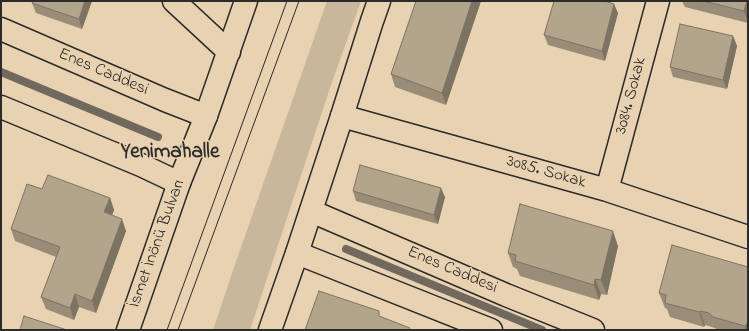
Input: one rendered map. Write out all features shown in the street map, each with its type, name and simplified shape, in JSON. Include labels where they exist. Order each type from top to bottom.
[{"type":"street","points":[[174,1],[229,52]]},
{"type":"street","name":"İsmet İnönü Bulvarı","points":[[128,330],[179,183],[206,116],[246,1]]},
{"type":"street","points":[[270,330],[311,211],[379,1]]},
{"type":"street","name":"3084. Sokak","points":[[607,190],[658,1]]},
{"type":"street","name":"Enes Caddesi","points":[[1,29],[165,100],[206,116]]},
{"type":"street","points":[[1,107],[141,165],[179,183]]},
{"type":"street","name":"3085. Sokak","points":[[342,116],[607,190],[748,237]]},
{"type":"street","name":"Enes Caddesi","points":[[311,211],[506,295],[593,330]]},
{"type":"street","points":[[297,253],[491,330]]},
{"type":"shaded area","points":[[327,1],[361,1],[331,85],[250,330],[213,330],[231,276]]},
{"type":"building","points":[[33,1],[85,1],[79,19],[32,3]]},
{"type":"building","points":[[416,1],[472,1],[442,93],[391,74]]},
{"type":"building","points":[[554,1],[605,1],[614,4],[602,51],[544,35]]},
{"type":"building","points":[[703,1],[747,1],[744,11]]},
{"type":"building","points":[[680,24],[733,36],[723,80],[670,67]]},
{"type":"building","points":[[360,165],[441,188],[434,215],[353,191]]},
{"type":"building","points":[[48,175],[110,198],[104,212],[122,219],[92,301],[75,294],[70,308],[41,297],[60,247],[11,229],[27,184],[42,189]]},
{"type":"building","points":[[520,204],[613,231],[601,280],[595,279],[594,285],[515,261],[516,255],[508,253]]},
{"type":"building","points":[[672,245],[748,267],[748,322],[745,326],[713,317],[709,313],[699,312],[665,303],[666,295],[659,293]]},
{"type":"building","points":[[319,291],[379,311],[379,316],[410,328],[409,330],[305,330]]},
{"type":"building","points":[[24,316],[67,330],[20,330]]},
{"type":"waterway","points":[[1,72],[158,137]]},
{"type":"waterway","points":[[346,249],[542,330]]},
{"type":"tram line","points":[[167,330],[287,1]]},
{"type":"tram line","points":[[178,330],[299,1]]},
{"type":"district","name":"Yenimahalle","points":[[170,154]]}]
